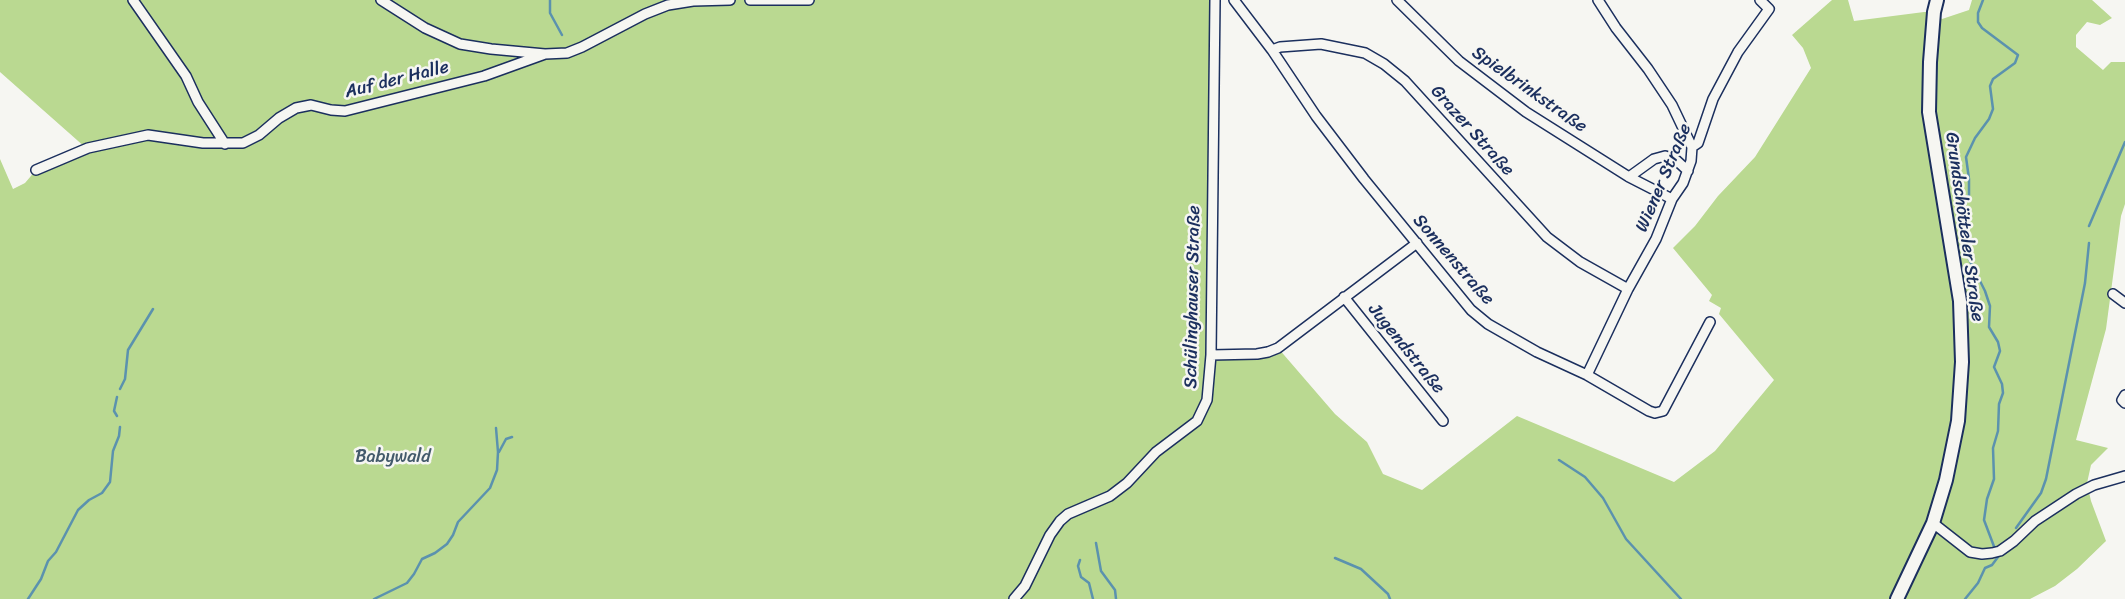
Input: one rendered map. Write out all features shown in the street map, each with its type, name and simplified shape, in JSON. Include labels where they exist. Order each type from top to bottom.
[{"type":"main road","name":"Grundschötteler Straße","points":[[1897,599],[1933,523],[1946,480],[1958,421],[1962,362],[1960,302],[1929,112],[1934,12],[1938,0]]},
{"type":"street","points":[[133,0],[186,76],[198,102],[225,144]]},
{"type":"street","name":"Auf der Halle","points":[[381,0],[425,28],[460,44],[545,54],[567,52],[582,47],[645,14],[668,5],[694,1],[730,0]]},
{"type":"street","points":[[750,0],[810,0]]},
{"type":"street","name":"Schülinghauser Straße","points":[[1014,599],[1025,586],[1050,535],[1060,521],[1068,514],[1110,496],[1127,483],[1156,452],[1197,421],[1207,400],[1211,355],[1215,0]]},
{"type":"street","name":"Sonnenstraße","points":[[1234,0],[1272,50],[1316,116],[1364,179],[1471,310],[1488,324],[1537,352],[1587,375],[1649,412],[1660,413],[1663,411],[1710,322]]},
{"type":"street","name":"Spielbrinkstraße","points":[[1397,0],[1459,61],[1526,112],[1629,177],[1672,200]]},
{"type":"street","points":[[1598,0],[1672,105],[1692,148]]},
{"type":"street","name":"Wiener Straße","points":[[1587,375],[1628,289],[1656,239],[1672,200],[1683,183],[1691,160],[1692,148],[1698,143],[1713,99],[1738,52],[1769,9],[1760,0]]},
{"type":"street","name":"Grazer Straße","points":[[1272,50],[1280,47],[1321,44],[1365,53],[1384,64],[1405,81],[1514,203],[1547,237],[1580,262],[1628,289]]},
{"type":"street","name":"Auf der Halle","points":[[36,170],[88,148],[148,135],[203,143],[243,143],[260,135],[279,118],[296,108],[312,105],[331,110],[345,111],[484,76],[545,54]]},
{"type":"street","points":[[1629,177],[1654,159],[1665,156],[1676,160],[1688,171]]},
{"type":"street","name":"Jugendstraße","points":[[1211,355],[1268,352],[1286,342],[1417,243]]},
{"type":"street","points":[[2113,294],[2125,303]]},
{"type":"street","name":"Jugendstraße","points":[[1344,297],[1443,422]]},
{"type":"street","points":[[2125,395],[2122,400],[2125,403]]},
{"type":"street","points":[[1933,523],[1970,552],[1982,554],[1996,552],[2014,541],[2034,521],[2076,494],[2094,485],[2125,476]]},
{"type":"green space","name":"Babywald","points":[[0,0],[1211,0],[1211,355],[1278,348],[1335,414],[1367,442],[1383,474],[1422,490],[1517,416],[1674,482],[1715,451],[1774,380],[1719,314],[1721,308],[1709,301],[1712,295],[1673,248],[1695,226],[1718,196],[1755,157],[1811,68],[1803,48],[1792,35],[1832,0],[1848,0],[1854,21],[1924,12],[1934,12],[1942,19],[1969,10],[1972,0],[2092,0],[2112,18],[2100,25],[2087,22],[2076,35],[2076,47],[2103,70],[2111,62],[2125,62],[2125,204],[2121,216],[2106,329],[2076,440],[2108,448],[2091,465],[2087,483],[2091,501],[2106,541],[2077,569],[2055,586],[2030,599],[0,599],[0,159],[13,189],[25,183],[36,170],[86,148],[0,72]]},
{"type":"waterway","points":[[550,0],[550,13],[562,35]]},
{"type":"waterway","points":[[1965,599],[1978,583],[1985,568],[1992,565],[1998,557],[1984,520],[1987,499],[1994,479],[1993,448],[1998,431],[1999,404],[2003,393],[2002,384],[1994,367],[2000,351],[1998,342],[1989,327],[1990,306],[1985,291],[1969,259],[1965,240],[1963,217],[1964,206],[1969,195],[1966,157],[1993,109],[1990,86],[1993,79],[2015,63],[2018,55],[1982,28],[1978,22],[1978,13],[1983,0]]},
{"type":"waterway","points":[[2089,226],[2125,142]]},
{"type":"waterway","points":[[2016,528],[2041,493],[2046,479],[2085,283],[2089,243]]},
{"type":"waterway","points":[[120,389],[125,379],[128,350],[153,309]]},
{"type":"waterway","points":[[117,397],[114,411],[117,416]]},
{"type":"waterway","points":[[28,599],[41,579],[48,561],[56,552],[78,510],[89,500],[102,493],[110,482],[113,451],[119,436],[120,427]]},
{"type":"waterway","points":[[374,599],[407,583],[422,559],[435,553],[447,544],[458,522],[490,488],[497,470],[496,428]]},
{"type":"waterway","points":[[499,452],[506,439],[512,437]]},
{"type":"waterway","points":[[1559,460],[1585,477],[1603,498],[1626,539],[1681,599]]},
{"type":"waterway","points":[[1096,543],[1101,571],[1115,590],[1116,599]]},
{"type":"waterway","points":[[1335,558],[1361,569],[1388,594],[1390,599]]},
{"type":"waterway","points":[[1080,560],[1078,566],[1081,577],[1089,583],[1093,599]]}]
